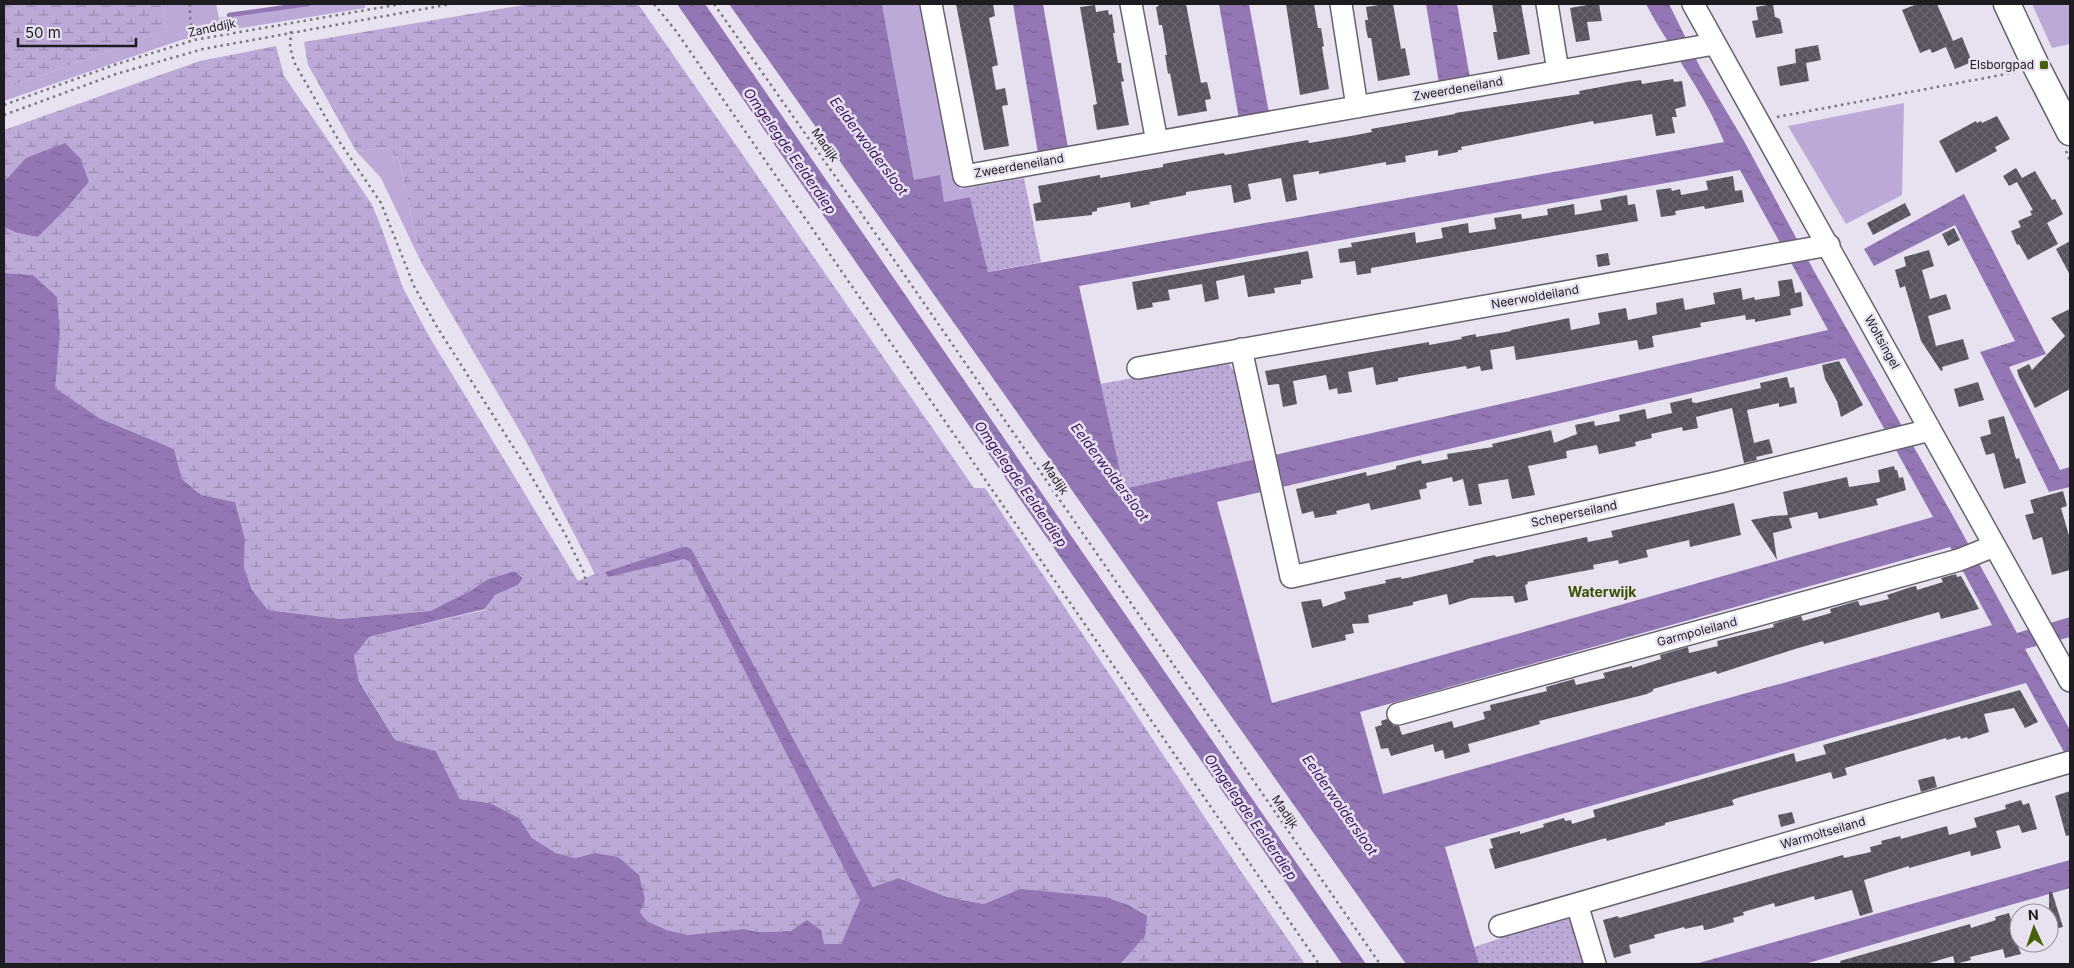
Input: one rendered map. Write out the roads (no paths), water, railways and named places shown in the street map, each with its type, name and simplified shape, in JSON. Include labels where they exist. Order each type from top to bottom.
[{"type":"main road","points":[[2007,4],[2070,132]]},
{"type":"street","name":"Zweerdeneiland","points":[[931,4],[964,176],[1704,46]]},
{"type":"street","points":[[1131,4],[1157,142]]},
{"type":"street","points":[[1341,4],[1357,107]]},
{"type":"street","points":[[1547,4],[1558,71]]},
{"type":"street","name":"Woltsingel","points":[[1693,4],[1704,46],[1758,121],[1819,247],[1922,432],[1994,546],[2070,681]]},
{"type":"street","name":"Neerwoldeiland","points":[[1138,368],[1819,247]]},
{"type":"street","name":"Scheperseiland","points":[[1241,349],[1292,577],[1720,482],[1922,432]]},
{"type":"street","name":"Garmpoleiland","points":[[1398,714],[1966,557],[1994,546]]},
{"type":"street","name":"Warmoltseiland","points":[[1500,926],[2067,763]]},
{"type":"street","points":[[1577,904],[1595,964]]},
{"type":"water","name":"Omgelegde Eelderdiep","points":[[677,4],[705,4],[1366,964],[1342,964]]},
{"type":"water","name":"Eelderwoldersloot","points":[[729,4],[882,4],[914,180],[940,175],[944,202],[970,197],[988,272],[1724,142],[1707,106],[1646,4],[1669,4],[1700,67],[1744,141],[1814,271],[2017,633],[2070,617],[2070,637],[2025,649],[2070,730],[2070,763],[2026,683],[1445,847],[1479,964],[1406,964]],"holes":[[[1740,170],[1828,330],[1124,489],[1079,286]],[[1845,358],[1933,517],[1272,703],[1217,502]],[[1950,547],[1992,625],[1383,794],[1360,712]]]},
{"type":"water","points":[[1013,4],[1043,4],[1068,148],[1038,153]]},
{"type":"water","points":[[1219,4],[1249,4],[1269,113],[1239,119]]},
{"type":"water","points":[[1426,4],[1457,4],[1470,78],[1439,83]]},
{"type":"water","points":[[65,143],[80,158],[89,182],[38,237],[17,233],[4,227],[4,182],[26,158]]},
{"type":"water","points":[[1964,194],[2046,354],[2009,367],[2060,470],[2070,467],[2070,487],[2049,492],[1980,352],[2015,341],[1955,225],[1874,266],[1864,249]]},
{"type":"water","points":[[4,273],[33,275],[57,297],[60,333],[55,388],[99,418],[174,449],[182,479],[201,495],[235,502],[245,539],[244,567],[252,590],[268,610],[340,619],[430,611],[470,591],[488,579],[515,571],[523,578],[518,585],[495,595],[485,609],[369,637],[354,656],[359,681],[395,740],[436,751],[460,799],[490,803],[519,818],[532,838],[556,853],[575,858],[595,853],[618,857],[639,875],[645,899],[640,912],[647,921],[667,930],[687,935],[744,929],[758,932],[791,931],[807,920],[821,930],[824,944],[841,944],[860,900],[690,562],[684,559],[608,577],[605,572],[682,547],[688,547],[692,550],[873,887],[899,878],[947,897],[984,904],[1020,889],[1105,897],[1128,905],[1147,916],[1145,936],[1120,964],[4,964]]},
{"type":"water","points":[[2070,860],[2070,888],[2018,903],[2009,903],[2009,905],[1805,964],[1695,964]]},
{"type":"waterway","points":[[229,15],[308,4]]},
{"type":"place","name":"Elsborgpad","points":[[2044,65]]},
{"type":"district","name":"Waterwijk","points":[[1602,592]]}]
